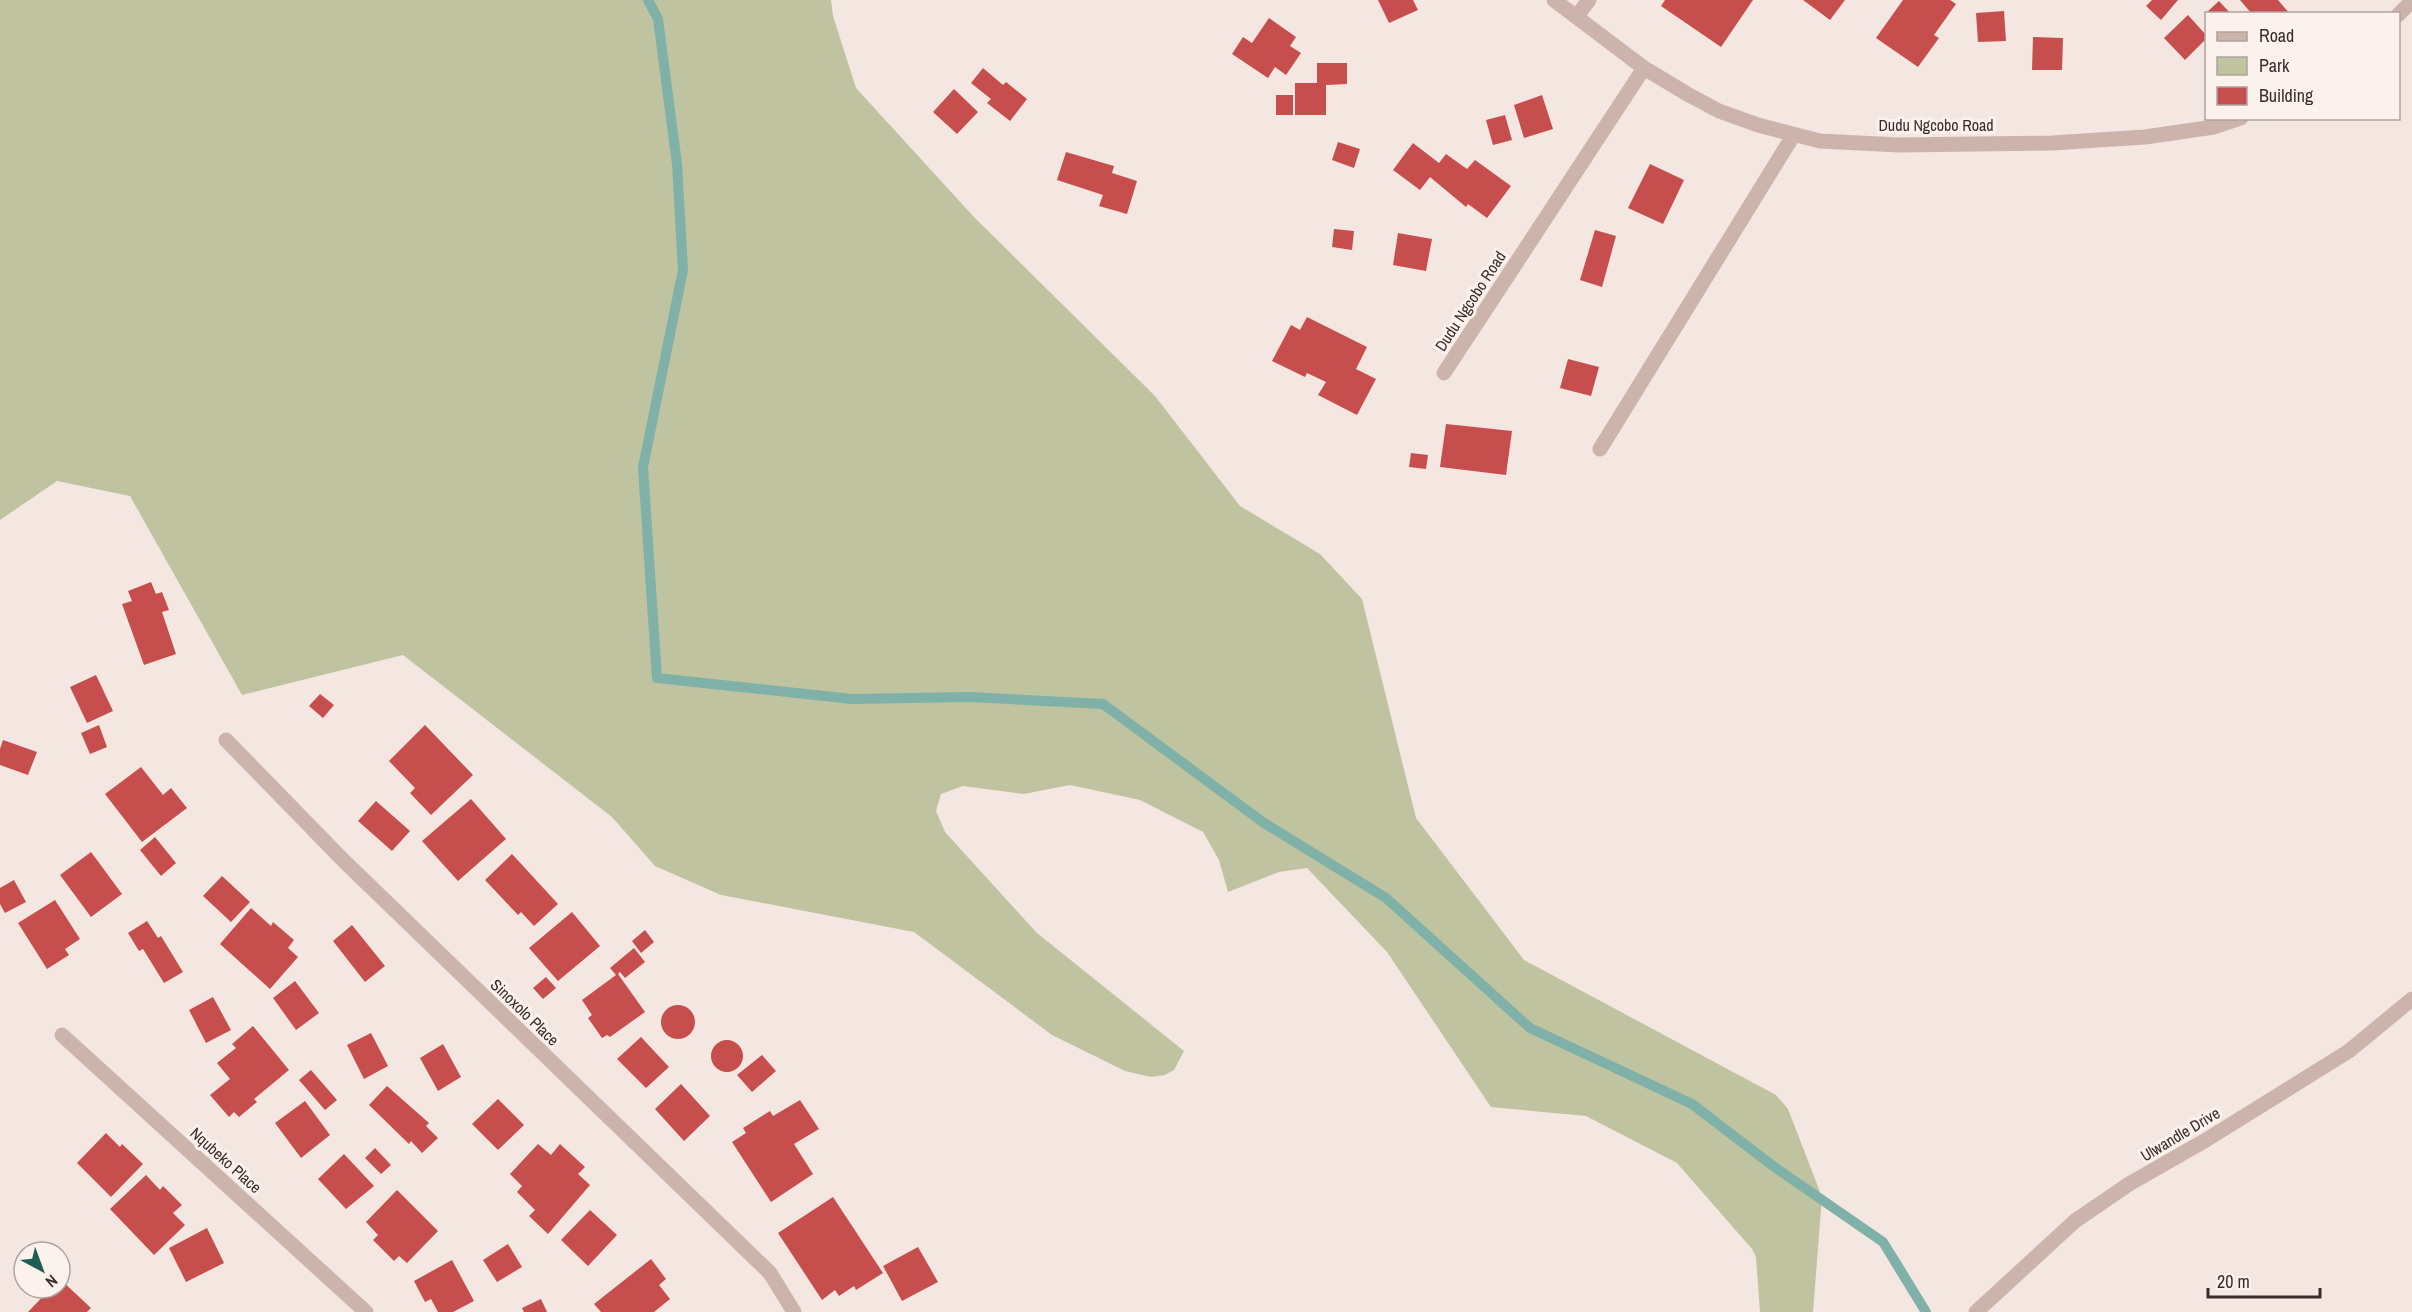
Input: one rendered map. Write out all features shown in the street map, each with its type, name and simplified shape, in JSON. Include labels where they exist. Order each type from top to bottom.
[{"type":"street","name":"Dudu Ngcobo Road","points":[[1554,0],[1644,68],[1719,111],[1793,136],[1820,141],[1899,145],[2052,143],[2156,136],[2214,127],[2235,120]]},
{"type":"street","points":[[1576,16],[1589,0]]},
{"type":"street","points":[[2400,13],[2412,1]]},
{"type":"street","name":"Dudu Ngcobo Road","points":[[1444,373],[1644,68]]},
{"type":"street","points":[[1600,449],[1793,136]]},
{"type":"street","name":"Sinoxolo Place","points":[[226,740],[343,860],[770,1273],[794,1312]]},
{"type":"street","name":"Ulwandle Drive","points":[[1976,1312],[2075,1221],[2128,1184],[2206,1140],[2349,1051],[2412,999]]},
{"type":"street","name":"Nqubeko Place","points":[[62,1035],[366,1312]]},
{"type":"green space","points":[[0,0],[831,0],[833,16],[856,88],[973,216],[1155,396],[1240,506],[1320,554],[1362,599],[1416,818],[1524,960],[1776,1095],[1788,1109],[1822,1197],[1813,1312],[1760,1312],[1756,1257],[1752,1249],[1677,1163],[1586,1116],[1491,1107],[1387,952],[1307,868],[1279,872],[1228,892],[1219,860],[1203,832],[1140,800],[1070,785],[1024,794],[963,786],[941,794],[936,811],[945,832],[1037,933],[1184,1051],[1174,1070],[1165,1075],[1151,1077],[1125,1071],[1052,1035],[914,932],[721,895],[655,866],[612,817],[403,655],[242,695],[130,496],[57,481],[0,520]]},
{"type":"building","points":[[1378,0],[1413,0],[1418,10],[1389,23]]},
{"type":"building","points":[[1665,0],[1753,0],[1721,47],[1661,6]]},
{"type":"building","points":[[1803,0],[1845,0],[1830,20]]},
{"type":"building","points":[[1903,0],[1950,0],[1956,4],[1934,35],[1939,38],[1918,67],[1876,38]]},
{"type":"building","points":[[2152,0],[2178,0],[2161,20],[2146,6]]},
{"type":"building","points":[[2240,0],[2278,0],[2288,12],[2250,12]]},
{"type":"building","points":[[2219,1],[2229,12],[2207,12]]},
{"type":"building","points":[[2004,11],[2006,41],[1978,42],[1976,13]]},
{"type":"building","points":[[2188,15],[2205,34],[2205,40],[2185,60],[2164,38]]},
{"type":"building","points":[[1269,18],[1296,37],[1290,46],[1301,53],[1286,75],[1275,67],[1268,78],[1232,54],[1243,37],[1252,43]]},
{"type":"building","points":[[2033,37],[2063,38],[2062,70],[2032,70]]},
{"type":"building","points":[[1317,63],[1347,63],[1347,84],[1326,85],[1326,115],[1295,115],[1295,83],[1317,83]]},
{"type":"building","points":[[983,68],[1003,85],[1006,82],[1027,99],[1010,121],[987,103],[991,99],[971,83]]},
{"type":"building","points":[[954,89],[978,112],[957,134],[933,112]]},
{"type":"building","points":[[1276,95],[1293,95],[1293,115],[1276,115]]},
{"type":"building","points":[[1542,95],[1553,129],[1524,138],[1514,105]]},
{"type":"building","points":[[1505,115],[1512,140],[1493,145],[1486,120]]},
{"type":"building","points":[[1338,142],[1360,149],[1354,168],[1332,160]]},
{"type":"building","points":[[1413,143],[1439,163],[1446,154],[1467,169],[1475,160],[1511,186],[1487,218],[1468,204],[1466,207],[1430,177],[1420,190],[1393,170]]},
{"type":"building","points":[[1066,152],[1114,166],[1112,173],[1137,181],[1127,214],[1099,206],[1103,195],[1057,180]]},
{"type":"building","points":[[1650,164],[1684,180],[1663,224],[1628,208]]},
{"type":"building","points":[[1334,229],[1354,231],[1352,250],[1332,247]]},
{"type":"building","points":[[1595,230],[1616,236],[1602,287],[1580,280]]},
{"type":"building","points":[[1398,233],[1432,239],[1426,271],[1393,265]]},
{"type":"building","points":[[1307,317],[1367,347],[1356,369],[1376,379],[1357,415],[1318,395],[1326,382],[1307,373],[1305,377],[1272,361],[1291,325],[1300,330]]},
{"type":"building","points":[[1568,359],[1599,367],[1591,396],[1560,388]]},
{"type":"building","points":[[1446,424],[1512,431],[1506,475],[1440,467]]},
{"type":"building","points":[[1411,453],[1428,455],[1426,469],[1409,467]]},
{"type":"building","points":[[151,582],[156,594],[162,592],[169,610],[162,612],[176,654],[144,665],[122,604],[132,601],[128,591]]},
{"type":"building","points":[[96,675],[113,711],[87,723],[70,687]]},
{"type":"building","points":[[320,694],[334,705],[323,718],[309,706]]},
{"type":"building","points":[[99,725],[107,747],[90,754],[81,733]]},
{"type":"building","points":[[425,725],[473,775],[431,815],[410,793],[415,788],[389,761]]},
{"type":"building","points":[[3,740],[37,752],[28,775],[0,765],[0,749]]},
{"type":"building","points":[[141,767],[163,795],[171,788],[187,808],[142,842],[105,794]]},
{"type":"building","points":[[471,799],[506,839],[458,881],[422,841]]},
{"type":"building","points":[[376,801],[410,831],[392,851],[358,821]]},
{"type":"building","points":[[155,837],[176,863],[161,876],[140,850]]},
{"type":"building","points":[[91,852],[122,894],[91,917],[60,875]]},
{"type":"building","points":[[512,854],[558,904],[534,926],[521,912],[518,915],[485,880]]},
{"type":"building","points":[[222,876],[250,902],[231,922],[203,896]]},
{"type":"building","points":[[14,880],[26,902],[5,913],[0,904],[0,888]]},
{"type":"building","points":[[55,900],[80,939],[65,949],[69,955],[47,969],[18,923]]},
{"type":"building","points":[[251,908],[271,926],[273,922],[294,940],[288,948],[298,957],[270,989],[220,944]]},
{"type":"building","points":[[572,912],[600,946],[558,981],[529,948]]},
{"type":"building","points":[[147,921],[158,938],[161,936],[183,972],[164,983],[143,949],[139,951],[128,933]]},
{"type":"building","points":[[352,925],[385,966],[365,982],[333,941]]},
{"type":"building","points":[[645,930],[654,942],[641,953],[632,941]]},
{"type":"building","points":[[634,948],[645,962],[625,978],[620,972],[618,974],[645,1012],[610,1037],[607,1035],[602,1038],[588,1018],[592,1015],[582,1000],[616,975],[610,968]]},
{"type":"building","points":[[546,977],[556,988],[543,999],[533,988]]},
{"type":"building","points":[[295,981],[319,1013],[296,1030],[273,998]]},
{"type":"building","points":[[213,997],[231,1030],[206,1043],[189,1010]]},
{"type":"building","points":[[678,1005],[690,1010],[695,1022],[690,1034],[678,1039],[666,1034],[661,1022],[666,1010]]},
{"type":"building","points":[[253,1026],[289,1070],[254,1099],[257,1102],[239,1117],[234,1112],[229,1117],[210,1095],[230,1079],[217,1063],[236,1048],[232,1044]]},
{"type":"building","points":[[371,1033],[388,1066],[364,1079],[347,1045]]},
{"type":"building","points":[[641,1037],[669,1067],[646,1088],[617,1059]]},
{"type":"building","points":[[727,1040],[738,1045],[743,1056],[738,1067],[727,1072],[716,1067],[711,1056],[716,1045]]},
{"type":"building","points":[[443,1044],[461,1077],[438,1091],[420,1058]]},
{"type":"building","points":[[762,1055],[776,1071],[752,1092],[737,1075]]},
{"type":"building","points":[[311,1070],[337,1100],[325,1110],[299,1080]]},
{"type":"building","points":[[681,1084],[710,1116],[684,1141],[655,1109]]},
{"type":"building","points":[[387,1086],[429,1123],[426,1126],[438,1138],[422,1153],[411,1141],[409,1144],[369,1105]]},
{"type":"building","points":[[498,1099],[524,1125],[498,1150],[472,1124]]},
{"type":"building","points":[[800,1100],[819,1129],[794,1144],[813,1174],[771,1202],[732,1142],[746,1133],[743,1128],[770,1111],[773,1116]]},
{"type":"building","points":[[305,1101],[330,1135],[301,1158],[275,1123]]},
{"type":"building","points":[[106,1133],[120,1147],[122,1144],[143,1164],[111,1197],[77,1163]]},
{"type":"building","points":[[538,1144],[551,1155],[560,1144],[585,1167],[578,1174],[590,1185],[548,1234],[529,1216],[535,1210],[517,1192],[522,1186],[510,1174]]},
{"type":"building","points":[[375,1148],[391,1165],[381,1174],[365,1158]]},
{"type":"building","points":[[344,1154],[374,1186],[346,1209],[318,1179]]},
{"type":"building","points":[[146,1175],[160,1190],[163,1186],[182,1205],[173,1213],[185,1225],[154,1255],[110,1209]]},
{"type":"building","points":[[397,1190],[438,1231],[407,1263],[399,1256],[394,1261],[373,1240],[378,1235],[366,1222]]},
{"type":"building","points":[[833,1197],[883,1273],[856,1290],[854,1286],[839,1296],[835,1290],[822,1300],[778,1233]]},
{"type":"building","points":[[590,1210],[617,1235],[588,1266],[561,1240]]},
{"type":"building","points":[[207,1228],[224,1263],[186,1282],[169,1248]]},
{"type":"building","points":[[508,1244],[522,1267],[497,1282],[483,1260]]},
{"type":"building","points":[[918,1247],[938,1282],[902,1301],[883,1266]]},
{"type":"building","points":[[651,1259],[666,1279],[659,1285],[670,1299],[654,1312],[601,1312],[594,1304]]},
{"type":"building","points":[[452,1260],[474,1301],[453,1312],[438,1312],[431,1299],[425,1302],[414,1281]]},
{"type":"building","points":[[72,1290],[91,1308],[87,1312],[28,1312],[40,1300],[72,1300]]},
{"type":"building","points":[[541,1299],[547,1312],[524,1312],[522,1308]]},
{"type":"waterway","points":[[648,0],[658,19],[677,164],[683,270],[643,467],[657,678],[852,699],[970,697],[1103,704],[1264,823],[1386,898],[1530,1028],[1692,1104],[1773,1166],[1883,1242],[1926,1312]]}]
